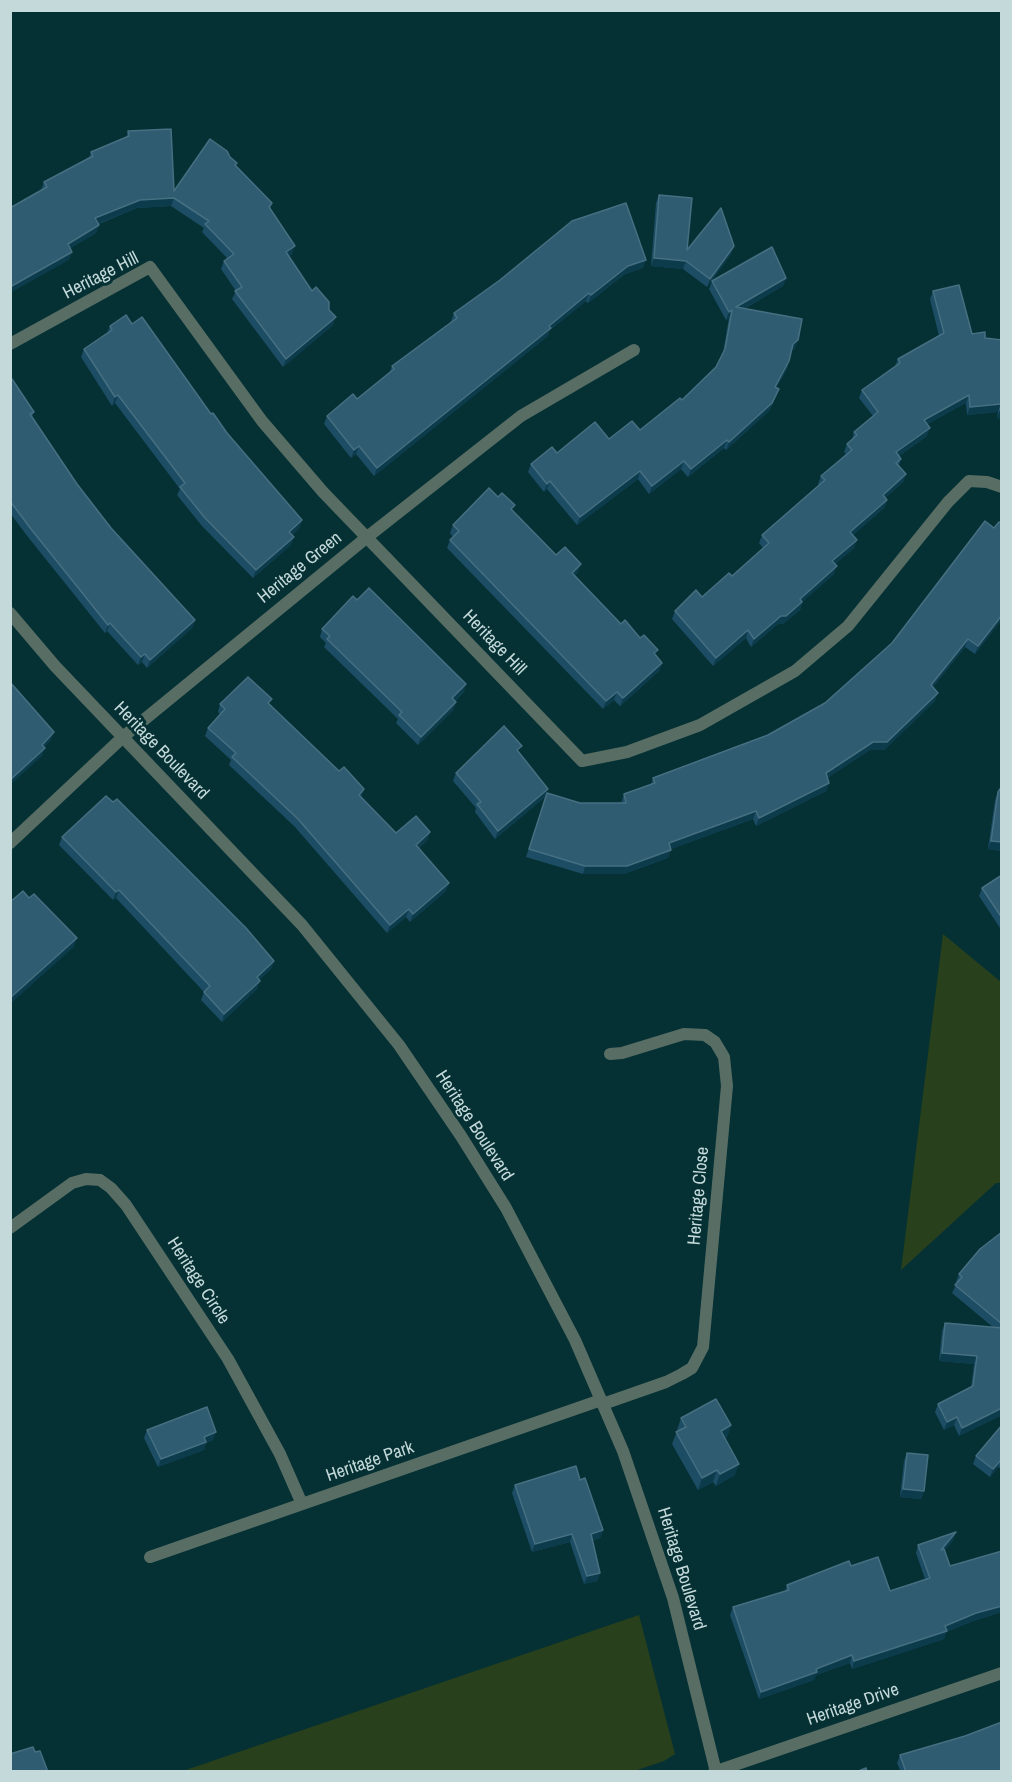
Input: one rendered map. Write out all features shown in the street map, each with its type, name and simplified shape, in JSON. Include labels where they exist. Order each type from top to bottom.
[{"type":"street","name":"Heritage Hill","points":[[10,344],[150,267],[262,421],[366,538],[480,653],[582,761],[627,752],[700,725],[795,671],[848,626],[948,502],[969,481],[987,482],[1002,487]]},
{"type":"street","name":"Heritage Green","points":[[10,843],[123,737],[366,538],[521,416],[634,350]]},
{"type":"street","name":"Heritage Boulevard","points":[[10,613],[55,666],[302,925],[399,1045],[461,1136],[506,1208],[541,1272],[602,1402],[645,1511],[673,1598],[715,1771]]},
{"type":"street","name":"Heritage Close","points":[[602,1402],[666,1382],[682,1374],[692,1368],[703,1347],[727,1086],[724,1057],[715,1042],[705,1035],[684,1034],[622,1053],[610,1054]]},
{"type":"street","name":"Heritage Circle","points":[[10,1228],[72,1183],[86,1179],[100,1180],[111,1188],[132,1214],[228,1359],[280,1454],[302,1504]]},
{"type":"street","name":"Heritage Park","points":[[150,1557],[602,1402]]},
{"type":"street","name":"Heritage Drive","points":[[715,1771],[1002,1673]]},
{"type":"green space","points":[[943,934],[1001,982],[1001,1183],[996,1183],[901,1270]]},
{"type":"green space","points":[[639,1615],[675,1754],[664,1761],[631,1772],[183,1771]]},
{"type":"building","points":[[171,129],[174,191],[210,139],[227,151],[237,163],[235,165],[272,203],[269,207],[295,246],[286,252],[312,291],[316,287],[329,302],[329,310],[336,317],[286,359],[235,291],[242,287],[224,261],[234,254],[205,224],[209,221],[174,198],[140,200],[95,218],[99,225],[68,244],[72,252],[10,287],[10,208],[47,187],[44,182],[93,156],[91,152],[129,136],[128,131]]},
{"type":"building","points":[[659,195],[692,198],[687,250],[721,208],[734,246],[710,279],[686,261],[654,258]]},
{"type":"building","points":[[626,203],[646,260],[628,266],[591,295],[589,293],[549,326],[551,328],[377,468],[359,446],[354,450],[327,416],[353,394],[357,399],[394,369],[392,366],[457,318],[454,313],[500,280],[572,221]]},
{"type":"building","points":[[772,247],[786,278],[736,307],[802,319],[798,340],[793,344],[789,361],[775,387],[779,389],[772,403],[729,442],[727,440],[691,469],[684,461],[652,486],[640,471],[580,517],[550,481],[547,484],[531,464],[552,447],[557,453],[595,422],[609,439],[632,421],[640,430],[680,398],[682,400],[716,367],[725,349],[732,310],[729,312],[712,281]]},
{"type":"building","points":[[959,285],[972,334],[985,332],[985,338],[1002,340],[1002,410],[1000,410],[1001,404],[970,407],[969,395],[924,420],[930,428],[896,452],[901,459],[896,463],[906,474],[883,495],[887,500],[850,532],[857,540],[832,561],[837,566],[800,599],[802,602],[786,616],[781,616],[754,639],[748,630],[716,658],[675,611],[696,590],[702,597],[729,573],[732,576],[769,543],[762,535],[825,480],[821,476],[852,450],[847,444],[857,435],[854,432],[878,412],[862,390],[900,363],[898,359],[944,333],[933,291]]},
{"type":"building","points":[[126,315],[132,324],[142,317],[211,414],[213,413],[227,433],[302,520],[289,532],[294,537],[256,570],[205,518],[180,487],[185,483],[118,395],[115,397],[84,349],[112,330],[110,326]]},
{"type":"building","points":[[12,379],[34,412],[30,414],[77,484],[111,528],[195,620],[150,660],[145,654],[141,657],[110,623],[108,625],[10,501],[10,380]]},
{"type":"building","points":[[489,488],[498,497],[502,493],[515,505],[511,509],[556,555],[565,547],[581,564],[572,573],[621,624],[625,620],[640,638],[644,635],[658,650],[654,653],[662,663],[623,698],[617,692],[606,701],[450,540],[459,531],[453,525]]},
{"type":"building","points":[[985,521],[994,528],[999,522],[1002,523],[1002,615],[978,646],[968,639],[931,685],[938,693],[887,742],[873,742],[826,773],[829,783],[759,818],[756,811],[669,843],[671,850],[627,866],[585,866],[529,849],[547,793],[580,803],[626,803],[624,794],[655,783],[653,778],[768,735],[825,703],[892,643]]},
{"type":"building","points":[[369,588],[466,684],[452,698],[456,702],[421,737],[399,715],[402,712],[327,639],[330,636],[322,629],[353,596],[357,600]]},
{"type":"building","points":[[248,677],[272,699],[268,703],[339,771],[344,767],[364,789],[359,795],[396,833],[416,816],[430,832],[416,845],[449,883],[413,914],[409,909],[390,925],[298,819],[232,757],[236,753],[208,728],[225,709],[220,704]]},
{"type":"building","points":[[10,682],[54,732],[42,745],[45,748],[10,780]]},
{"type":"building","points":[[504,726],[522,746],[517,750],[548,789],[498,831],[477,804],[481,802],[456,773]]},
{"type":"building","points":[[1002,786],[1002,842],[991,841],[998,792]]},
{"type":"building","points":[[106,796],[113,802],[117,799],[246,928],[274,961],[257,977],[260,981],[224,1014],[204,992],[210,986],[119,890],[116,892],[62,837]]},
{"type":"building","points":[[1002,875],[1002,918],[982,888]]},
{"type":"building","points":[[23,891],[29,898],[34,894],[77,938],[10,998],[10,902]]},
{"type":"building","points":[[1002,1232],[1002,1324],[955,1285],[962,1277],[959,1274],[980,1249]]},
{"type":"building","points":[[945,1323],[1002,1328],[1002,1408],[962,1428],[957,1417],[947,1422],[938,1404],[973,1386],[977,1356],[942,1353]]},
{"type":"building","points":[[716,1399],[731,1425],[721,1431],[739,1464],[720,1474],[717,1470],[702,1478],[676,1432],[686,1427],[681,1418]]},
{"type":"building","points":[[207,1407],[216,1432],[204,1437],[206,1442],[161,1459],[147,1430]]},
{"type":"building","points":[[1002,1425],[1002,1459],[993,1469],[976,1456]]},
{"type":"building","points":[[907,1453],[928,1455],[924,1491],[903,1489]]},
{"type":"building","points":[[576,1466],[580,1480],[585,1478],[603,1530],[591,1534],[600,1573],[587,1576],[572,1534],[535,1544],[515,1485]]},
{"type":"building","points":[[956,1532],[941,1550],[944,1549],[950,1566],[1002,1551],[1002,1606],[976,1613],[945,1626],[947,1631],[854,1661],[852,1655],[816,1669],[817,1672],[761,1692],[733,1607],[789,1590],[787,1585],[849,1561],[851,1566],[878,1557],[890,1591],[930,1578],[918,1545]]},
{"type":"building","points":[[1002,1722],[1002,1772],[906,1772],[900,1755],[965,1736]]},
{"type":"building","points":[[33,1747],[35,1752],[40,1751],[48,1772],[10,1772],[10,1754]]}]
